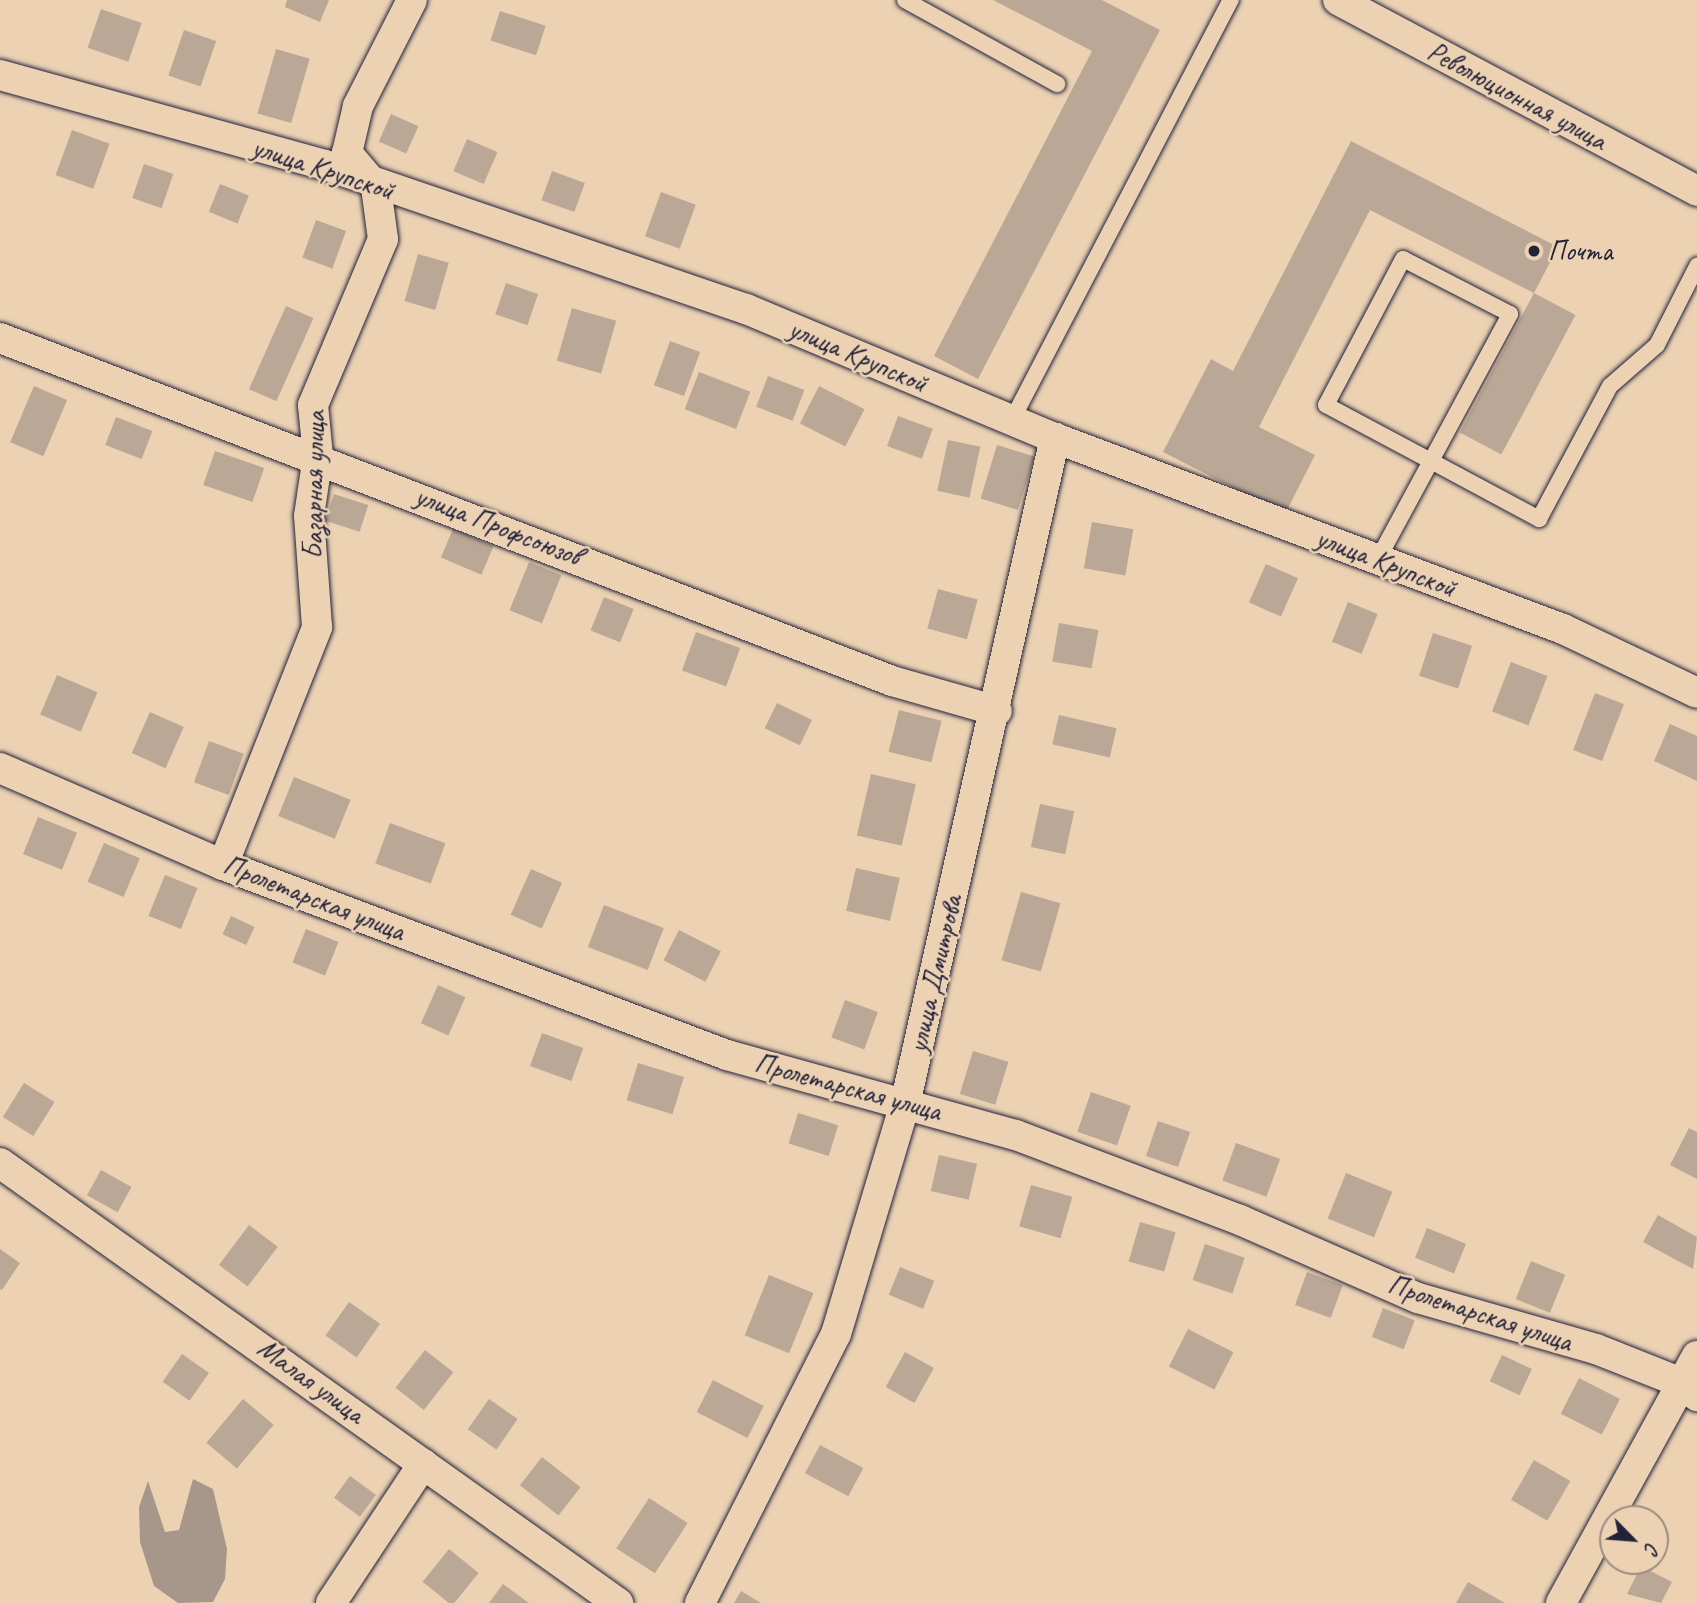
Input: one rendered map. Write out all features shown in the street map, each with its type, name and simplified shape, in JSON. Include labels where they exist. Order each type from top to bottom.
[{"type":"street","points":[[376,187],[347,153],[358,106],[412,0]]},
{"type":"street","name":"Революционная улица","points":[[1338,0],[1697,191]]},
{"type":"street","name":"улица Крупской","points":[[0,75],[325,165],[376,187],[746,309],[1055,438],[1563,629],[1697,693]]},
{"type":"street","name":"Базарная улица","points":[[223,865],[317,627],[309,516],[318,456],[313,405],[383,239],[376,187]]},
{"type":"street","name":"улица Профсоюзов","points":[[0,338],[318,456],[892,681],[996,711]]},
{"type":"street","name":"улица Дмитрова","points":[[700,1603],[836,1334],[906,1100],[996,711],[1055,438]]},
{"type":"street","name":"Пролетарская улица","points":[[0,768],[223,865],[727,1055],[906,1100],[1240,1220],[1418,1298],[1596,1349],[1690,1390]]},
{"type":"street","name":"Малая улица","points":[[0,1163],[618,1603]]},
{"type":"street","points":[[1561,1603],[1690,1390],[1697,1356]]},
{"type":"street","points":[[331,1603],[423,1464]]},
{"type":"lane","points":[[905,0],[1057,84]]},
{"type":"lane","points":[[1012,420],[1231,0]]},
{"type":"lane","points":[[1378,559],[1431,461],[1510,314],[1403,260],[1326,405],[1431,461],[1539,519],[1610,386],[1657,345],[1697,266]]},
{"type":"shaded area","points":[[193,1479],[213,1489],[227,1549],[225,1579],[213,1602],[178,1603],[154,1586],[140,1542],[139,1507],[148,1481],[165,1532],[179,1530]]},
{"type":"building","points":[[287,0],[329,0],[320,22],[285,7]]},
{"type":"building","points":[[993,0],[1102,0],[1160,30],[978,379],[934,356],[1092,51]]},
{"type":"building","points":[[101,9],[142,23],[128,62],[88,48]]},
{"type":"building","points":[[500,11],[546,26],[536,55],[490,40]]},
{"type":"building","points":[[184,30],[216,41],[201,86],[168,75]]},
{"type":"building","points":[[276,49],[310,59],[291,123],[258,113]]},
{"type":"building","points":[[391,114],[418,126],[406,154],[379,141]]},
{"type":"building","points":[[72,130],[110,144],[93,189],[56,175]]},
{"type":"building","points":[[467,139],[497,152],[484,184],[453,171]]},
{"type":"building","points":[[1351,141],[1558,247],[1534,293],[1370,210],[1259,427],[1315,455],[1285,514],[1163,452],[1211,359],[1233,371]]},
{"type":"building","points":[[144,164],[173,174],[162,208],[132,198]]},
{"type":"building","points":[[552,171],[585,183],[574,212],[541,200]]},
{"type":"building","points":[[220,184],[249,196],[238,223],[209,212]]},
{"type":"building","points":[[661,192],[696,205],[680,249],[645,236]]},
{"type":"building","points":[[316,220],[346,231],[332,269],[302,258]]},
{"type":"building","points":[[418,254],[449,263],[435,310],[404,301]]},
{"type":"building","points":[[506,283],[538,294],[527,325],[495,314]]},
{"type":"building","points":[[1534,293],[1575,315],[1501,455],[1460,433]]},
{"type":"building","points":[[286,306],[313,318],[276,401],[249,389]]},
{"type":"building","points":[[572,308],[616,321],[601,374],[557,361]]},
{"type":"building","points":[[670,341],[700,352],[684,396],[654,385]]},
{"type":"building","points":[[699,372],[750,392],[736,429],[685,409]]},
{"type":"building","points":[[768,376],[804,390],[793,421],[756,407]]},
{"type":"building","points":[[34,386],[67,400],[43,456],[10,442]]},
{"type":"building","points":[[819,386],[864,409],[845,447],[800,423]]},
{"type":"building","points":[[898,416],[933,429],[922,459],[887,446]]},
{"type":"building","points":[[116,417],[152,431],[142,459],[105,445]]},
{"type":"building","points":[[948,440],[980,447],[969,498],[937,491]]},
{"type":"building","points":[[997,445],[1034,456],[1018,510],[981,499]]},
{"type":"building","points":[[215,451],[264,468],[252,502],[203,485]]},
{"type":"building","points":[[334,494],[368,505],[360,532],[325,521]]},
{"type":"building","points":[[1092,522],[1133,529],[1125,576],[1084,568]]},
{"type":"building","points":[[453,529],[494,546],[481,575],[441,558]]},
{"type":"building","points":[[529,562],[561,575],[542,623],[510,610]]},
{"type":"building","points":[[1266,564],[1298,578],[1281,617],[1249,602]]},
{"type":"building","points":[[938,589],[978,600],[967,639],[927,629]]},
{"type":"building","points":[[604,597],[634,609],[620,642],[591,630]]},
{"type":"building","points":[[1348,602],[1378,614],[1362,654],[1332,642]]},
{"type":"building","points":[[1059,623],[1098,630],[1092,668],[1052,661]]},
{"type":"building","points":[[696,632],[740,648],[726,687],[682,671]]},
{"type":"building","points":[[1433,633],[1472,646],[1458,688],[1419,676]]},
{"type":"building","points":[[1511,662],[1547,676],[1528,725],[1492,711]]},
{"type":"building","points":[[57,675],[98,692],[81,732],[40,715]]},
{"type":"building","points":[[1595,693],[1624,704],[1602,761],[1573,750]]},
{"type":"building","points":[[777,703],[812,720],[800,745],[765,728]]},
{"type":"building","points":[[899,710],[942,721],[931,762],[889,752]]},
{"type":"building","points":[[150,712],[184,727],[165,768],[132,753]]},
{"type":"building","points":[[1059,715],[1116,728],[1110,758],[1052,744]]},
{"type":"building","points":[[1670,724],[1697,736],[1697,781],[1654,761]]},
{"type":"building","points":[[209,741],[244,754],[229,795],[194,782]]},
{"type":"building","points":[[871,774],[916,784],[902,846],[857,835]]},
{"type":"building","points":[[294,777],[351,800],[335,839],[278,816]]},
{"type":"building","points":[[1040,804],[1074,811],[1065,854],[1031,847]]},
{"type":"building","points":[[38,817],[77,833],[62,870],[23,854]]},
{"type":"building","points":[[390,823],[445,843],[431,884],[375,863]]},
{"type":"building","points":[[104,843],[140,858],[123,897],[88,882]]},
{"type":"building","points":[[856,868],[900,878],[890,921],[846,911]]},
{"type":"building","points":[[531,869],[562,883],[542,929],[511,915]]},
{"type":"building","points":[[165,875],[197,888],[181,929],[149,916]]},
{"type":"building","points":[[1021,892],[1060,903],[1041,972],[1001,960]]},
{"type":"building","points":[[604,905],[664,928],[648,970],[588,947]]},
{"type":"building","points":[[231,916],[255,927],[246,945],[223,934]]},
{"type":"building","points":[[306,929],[338,942],[325,975],[293,962]]},
{"type":"building","points":[[679,930],[721,951],[705,982],[664,960]]},
{"type":"building","points":[[438,985],[465,997],[448,1036],[421,1023]]},
{"type":"building","points":[[845,1000],[878,1012],[864,1050],[831,1038]]},
{"type":"building","points":[[542,1033],[583,1048],[571,1081],[530,1066]]},
{"type":"building","points":[[973,1051],[1008,1062],[995,1105],[960,1094]]},
{"type":"building","points":[[638,1063],[684,1077],[673,1114],[627,1100]]},
{"type":"building","points":[[24,1083],[55,1102],[33,1136],[3,1117]]},
{"type":"building","points":[[1091,1092],[1131,1106],[1117,1145],[1077,1132]]},
{"type":"building","points":[[798,1113],[838,1125],[829,1156],[789,1144]]},
{"type":"building","points":[[1158,1121],[1190,1132],[1178,1167],[1146,1156]]},
{"type":"building","points":[[1689,1128],[1697,1132],[1697,1179],[1670,1165]]},
{"type":"building","points":[[1236,1143],[1280,1159],[1266,1197],[1222,1181]]},
{"type":"building","points":[[939,1155],[977,1164],[969,1200],[931,1191]]},
{"type":"building","points":[[101,1170],[132,1187],[118,1212],[87,1195]]},
{"type":"building","points":[[1346,1173],[1392,1192],[1374,1237],[1328,1218]]},
{"type":"building","points":[[1031,1185],[1072,1197],[1060,1238],[1019,1226]]},
{"type":"building","points":[[1658,1215],[1697,1237],[1693,1269],[1643,1242]]},
{"type":"building","points":[[1140,1222],[1176,1232],[1164,1272],[1129,1261]]},
{"type":"building","points":[[249,1225],[278,1247],[248,1287],[219,1265]]},
{"type":"building","points":[[1427,1228],[1466,1244],[1454,1273],[1415,1258]]},
{"type":"building","points":[[1205,1244],[1245,1258],[1232,1294],[1193,1280]]},
{"type":"building","points":[[0,1249],[20,1263],[2,1290],[0,1289]]},
{"type":"building","points":[[1531,1261],[1565,1275],[1550,1313],[1516,1299]]},
{"type":"building","points":[[900,1267],[934,1281],[923,1309],[889,1295]]},
{"type":"building","points":[[1307,1272],[1343,1285],[1331,1318],[1295,1305]]},
{"type":"building","points":[[769,1275],[814,1293],[789,1353],[745,1335]]},
{"type":"building","points":[[349,1302],[380,1324],[357,1357],[325,1336]]},
{"type":"building","points":[[1383,1308],[1415,1320],[1404,1349],[1372,1337]]},
{"type":"building","points":[[1188,1329],[1233,1352],[1214,1390],[1169,1366]]},
{"type":"building","points":[[425,1350],[453,1372],[424,1410],[395,1388]]},
{"type":"building","points":[[905,1352],[934,1368],[914,1403],[886,1387]]},
{"type":"building","points":[[182,1354],[209,1373],[190,1401],[162,1382]]},
{"type":"building","points":[[1502,1355],[1532,1369],[1520,1395],[1490,1381]]},
{"type":"building","points":[[1579,1378],[1620,1399],[1602,1435],[1561,1414]]},
{"type":"building","points":[[713,1380],[764,1406],[747,1438],[697,1412]]},
{"type":"building","points":[[243,1399],[274,1425],[237,1468],[206,1443]]},
{"type":"building","points":[[489,1399],[518,1419],[496,1449],[468,1429]]},
{"type":"building","points":[[820,1445],[863,1468],[848,1496],[805,1473]]},
{"type":"building","points":[[542,1457],[581,1487],[558,1516],[520,1485]]},
{"type":"building","points":[[1534,1460],[1570,1481],[1547,1521],[1511,1500]]},
{"type":"building","points":[[350,1476],[376,1495],[360,1517],[334,1498]]},
{"type":"building","points":[[649,1498],[688,1523],[655,1573],[616,1548]]},
{"type":"building","points":[[449,1549],[479,1573],[454,1603],[449,1603],[423,1582]]},
{"type":"building","points":[[1636,1575],[1658,1575],[1672,1582],[1661,1603],[1627,1594]]},
{"type":"building","points":[[1468,1582],[1505,1603],[1456,1603]]},
{"type":"building","points":[[503,1584],[529,1603],[489,1603]]},
{"type":"building","points":[[741,1591],[761,1603],[734,1603]]},
{"type":"place","name":"Почта","points":[[1534,251]]}]
